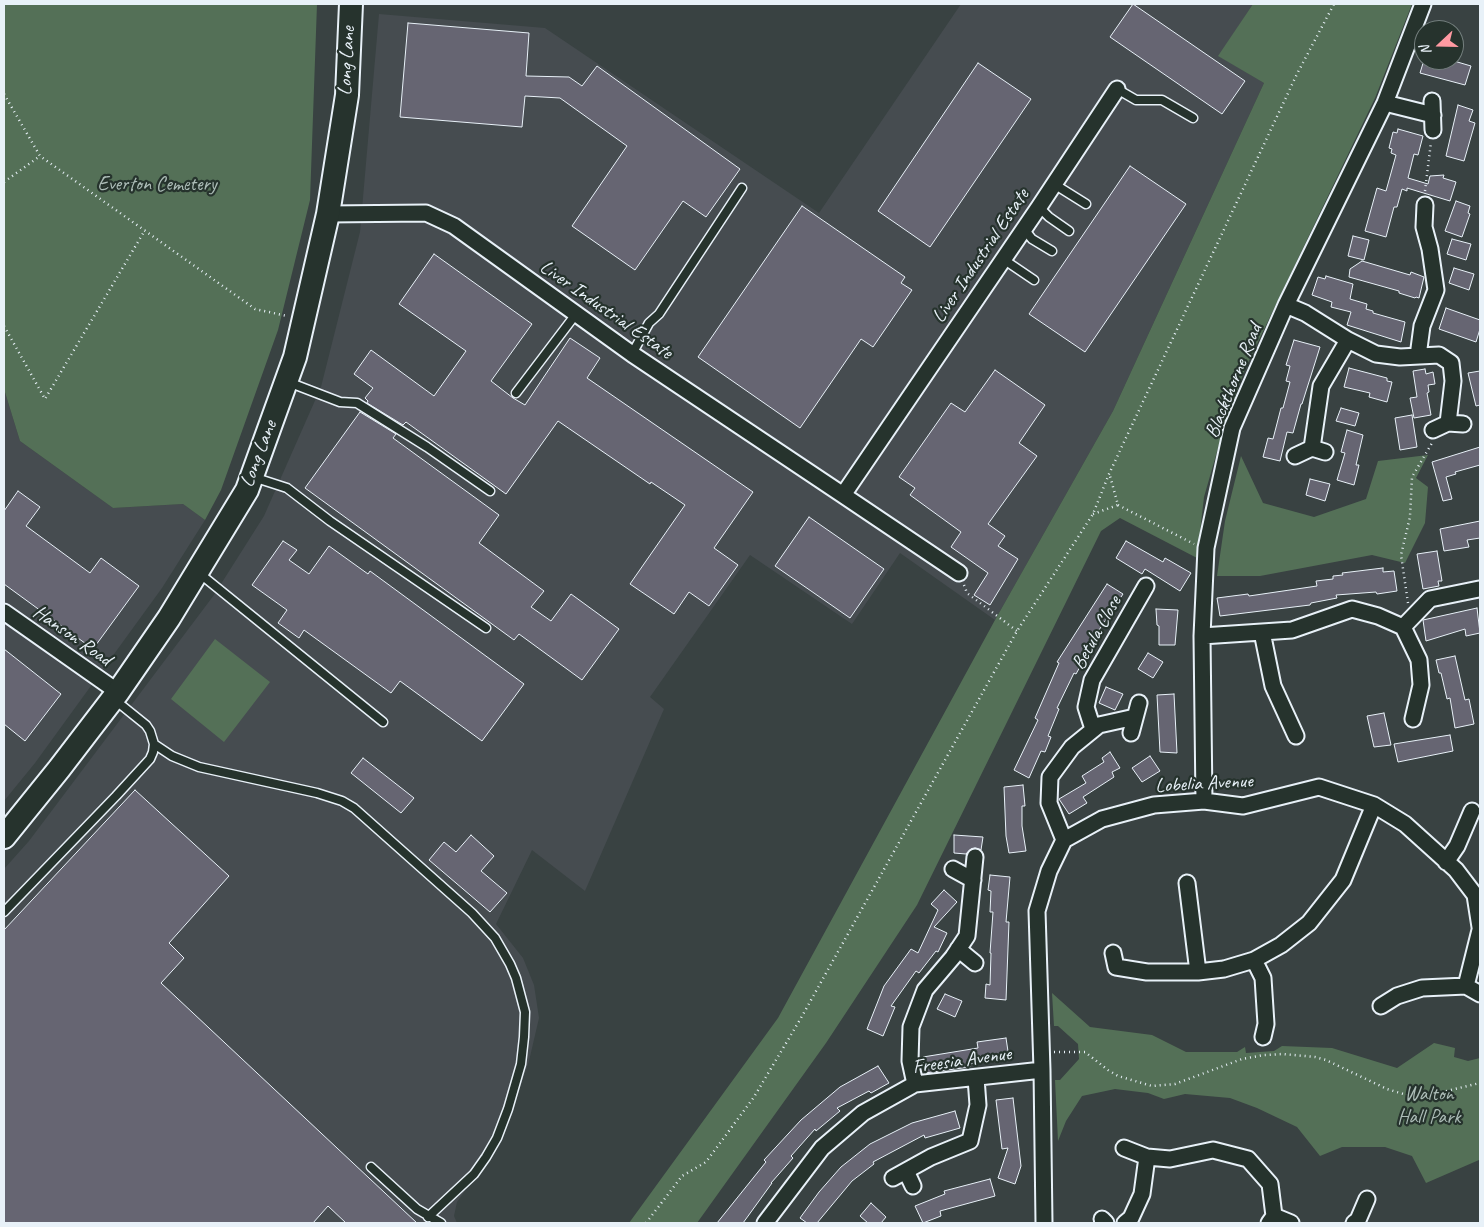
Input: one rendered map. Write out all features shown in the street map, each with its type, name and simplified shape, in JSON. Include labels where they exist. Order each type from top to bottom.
[{"type":"main road","name":"Long Lane","points":[[4,837],[115,695],[169,618],[246,490],[252,476],[295,357],[328,214],[347,95],[350,4]]},
{"type":"street","name":"Blackthorne Road","points":[[1204,801],[1202,636],[1206,548],[1232,428],[1286,305],[1385,103],[1423,4]]},
{"type":"street","name":"Liver Industrial Estate","points":[[843,495],[1117,89]]},
{"type":"street","points":[[1385,103],[1432,115]]},
{"type":"street","points":[[1418,356],[1422,326],[1436,290],[1430,249],[1424,227],[1425,205]]},
{"type":"street","name":"Liver Industrial Estate","points":[[328,214],[426,213],[454,226],[632,354],[959,573]]},
{"type":"street","points":[[1286,305],[1305,313],[1348,340],[1376,354],[1400,357],[1439,355],[1451,363],[1453,381],[1448,423]]},
{"type":"street","points":[[1295,456],[1319,450],[1321,386],[1348,340]]},
{"type":"street","points":[[1433,430],[1448,423],[1463,424]]},
{"type":"street","points":[[1406,623],[1430,599],[1480,585]]},
{"type":"street","name":"Betula Close","points":[[1093,729],[1086,707],[1092,680],[1146,586]]},
{"type":"street","points":[[1202,636],[1292,630],[1352,609],[1406,623]]},
{"type":"street","name":"Hanson Road","points":[[4,612],[115,695]]},
{"type":"street","points":[[1406,623],[1419,660],[1421,685],[1413,719]]},
{"type":"street","points":[[1262,632],[1273,686],[1296,736]]},
{"type":"street","points":[[1044,1223],[1042,1052],[1037,911],[1049,871],[1064,840],[1050,803],[1050,777],[1072,747],[1099,724],[1137,710],[1131,733]]},
{"type":"street","name":"Lobelia Avenue","points":[[1064,840],[1102,819],[1154,805],[1204,801],[1243,806],[1319,787],[1374,805],[1405,824],[1456,870],[1475,895],[1480,926]]},
{"type":"street","points":[[1113,953],[1116,967],[1147,972],[1198,972],[1224,969],[1254,960],[1281,945],[1309,923],[1343,880],[1374,805]]},
{"type":"street","points":[[1446,862],[1457,846],[1472,811]]},
{"type":"street","points":[[915,1084],[910,1061],[911,1027],[924,990],[958,949],[966,936],[975,857]]},
{"type":"street","points":[[953,869],[973,880]]},
{"type":"street","points":[[1187,883],[1198,972]]},
{"type":"street","points":[[1466,986],[1480,930]]},
{"type":"street","points":[[958,949],[975,964]]},
{"type":"street","points":[[1254,960],[1263,978],[1266,1024],[1263,1037]]},
{"type":"street","points":[[1381,1006],[1397,996],[1422,988],[1466,986],[1480,994]]},
{"type":"street","name":"Freesia Avenue","points":[[765,1223],[822,1148],[863,1113],[915,1084],[1042,1070]]},
{"type":"street","points":[[893,1178],[931,1157],[970,1141],[978,1105],[976,1078]]},
{"type":"street","points":[[1124,1148],[1146,1157],[1170,1159],[1213,1150],[1248,1159],[1270,1184],[1272,1220],[1291,1223]]},
{"type":"street","points":[[1125,1223],[1131,1218],[1142,1194],[1146,1157]]},
{"type":"street","points":[[906,1171],[913,1186]]},
{"type":"street","points":[[1354,1223],[1358,1220],[1367,1199]]},
{"type":"lane","points":[[1117,89],[1136,100],[1162,100],[1193,118]]},
{"type":"lane","points":[[1054,184],[1086,204]]},
{"type":"lane","points":[[632,354],[649,323],[659,314],[742,188]]},
{"type":"lane","points":[[1039,207],[1049,217],[1069,231]]},
{"type":"lane","points":[[1024,229],[1032,239],[1052,252]]},
{"type":"lane","points":[[1003,259],[1034,280]]},
{"type":"lane","points":[[516,393],[576,314]]},
{"type":"lane","points":[[286,382],[340,402],[357,403],[427,447],[490,491]]},
{"type":"lane","points":[[252,476],[287,488],[330,521],[486,628]]},
{"type":"lane","points":[[197,572],[383,722]]},
{"type":"lane","points":[[4,912],[146,764],[153,752],[154,744],[146,725],[115,695]]},
{"type":"lane","points":[[154,744],[172,756],[199,767],[317,793],[342,801],[354,808],[472,913],[500,946],[516,978],[525,1012],[521,1064],[508,1109],[497,1138],[486,1157],[474,1174],[428,1217]]},
{"type":"lane","points":[[370,1167],[416,1209],[441,1223]]},
{"type":"path","points":[[646,1223],[682,1176],[706,1162],[754,1097],[801,1018],[1017,631],[1093,514],[1109,474],[1297,74],[1334,4]]},
{"type":"path","points":[[4,94],[40,156],[255,309],[303,320]]},
{"type":"path","points":[[1425,205],[1424,198],[1432,115]]},
{"type":"path","points":[[4,182],[40,156]]},
{"type":"path","points":[[4,326],[45,398],[145,230]]},
{"type":"path","points":[[1406,623],[1401,555],[1410,517],[1412,477],[1434,440],[1433,430]]},
{"type":"path","points":[[1109,474],[1118,505],[1192,543],[1206,548]]},
{"type":"path","points":[[1093,514],[1118,505]]},
{"type":"path","points":[[959,573],[967,592],[1017,631]]},
{"type":"path","points":[[1042,1052],[1085,1052],[1118,1076],[1152,1086],[1175,1084],[1242,1059],[1283,1054],[1326,1060],[1387,1089],[1410,1096],[1430,1095],[1480,1083]]},
{"type":"shaded area","points":[[961,4],[1253,4],[1219,56],[1264,83],[1113,411],[995,620],[900,553],[852,624],[750,555],[650,697],[664,709],[585,891],[532,850],[496,924],[523,958],[534,985],[539,1018],[529,1061],[503,1137],[457,1202],[454,1216],[457,1223],[4,1223],[4,869],[29,841],[214,595],[264,516],[321,387],[360,232],[379,14],[545,28],[819,213]]},
{"type":"shaded area","points":[[4,389],[20,441],[113,508],[183,504],[205,520],[162,588],[35,763],[4,801]]},
{"type":"green space","name":"Everton Cemetery","points":[[4,4],[317,4],[310,200],[278,330],[221,490],[205,520],[183,504],[113,508],[20,441],[4,389]]},
{"type":"green space","points":[[1253,4],[1412,4],[1375,98],[1245,369],[1224,427],[1204,497],[1197,558],[1120,518],[1101,531],[917,905],[826,1043],[697,1223],[629,1223],[778,1018],[995,620],[1113,411],[1264,83],[1218,56]]},
{"type":"green space","points":[[1428,455],[1416,478],[1428,487],[1425,523],[1405,563],[1372,555],[1260,576],[1217,576],[1225,521],[1241,456],[1263,503],[1314,517],[1366,499],[1378,461]]},
{"type":"green space","points":[[215,639],[270,682],[224,742],[171,699]]},
{"type":"green space","name":"Walton Hall Park","points":[[1052,993],[1090,1027],[1152,1035],[1186,1052],[1237,1052],[1245,1047],[1246,1053],[1274,1051],[1282,1046],[1332,1048],[1397,1068],[1434,1043],[1455,1048],[1454,1057],[1468,1061],[1480,1058],[1480,1161],[1426,1183],[1412,1156],[1385,1147],[1342,1147],[1320,1156],[1297,1127],[1257,1108],[1230,1098],[1185,1094],[1164,1099],[1148,1093],[1115,1089],[1082,1096],[1066,1121],[1058,1141],[1055,1080],[1060,1080],[1079,1059],[1078,1044],[1058,1026],[1054,1026]]},
{"type":"building","points":[[1133,4],[1245,81],[1222,114],[1110,37]]},
{"type":"building","points":[[408,23],[529,33],[526,76],[569,77],[582,86],[597,66],[740,169],[706,217],[683,201],[635,270],[572,226],[627,146],[560,98],[525,96],[522,127],[400,117]]},
{"type":"building","points":[[978,63],[1031,99],[930,247],[878,211]]},
{"type":"building","points":[[1464,64],[1471,66],[1465,85],[1420,73],[1421,70],[1464,70]]},
{"type":"building","points":[[1458,105],[1473,110],[1469,121],[1475,123],[1464,161],[1446,156]]},
{"type":"building","points":[[1398,129],[1423,136],[1418,155],[1414,154],[1408,178],[1428,184],[1430,176],[1444,175],[1443,178],[1456,182],[1450,201],[1407,188],[1407,191],[1402,189],[1397,207],[1394,207],[1386,237],[1365,231],[1377,188],[1386,191],[1396,155],[1391,153],[1392,149],[1389,148],[1393,132],[1397,133]]},
{"type":"building","points":[[1130,166],[1186,204],[1085,352],[1029,314]]},
{"type":"building","points":[[1456,201],[1470,206],[1468,213],[1470,214],[1462,237],[1445,231]]},
{"type":"building","points":[[802,206],[905,277],[901,283],[912,290],[873,347],[861,339],[800,428],[698,357]]},
{"type":"building","points":[[1353,236],[1369,240],[1364,260],[1348,256]]},
{"type":"building","points":[[1452,239],[1471,244],[1466,260],[1447,254]]},
{"type":"building","points":[[434,254],[532,324],[491,381],[513,398],[525,405],[570,338],[600,358],[587,378],[753,492],[714,548],[738,565],[709,606],[689,592],[674,614],[630,584],[685,505],[651,482],[650,484],[558,421],[506,494],[406,422],[403,425],[367,403],[368,401],[365,398],[373,388],[354,374],[371,350],[434,396],[466,351],[399,304]]},
{"type":"building","points":[[1362,261],[1410,275],[1411,272],[1424,277],[1419,298],[1349,277],[1350,269]]},
{"type":"building","points":[[1454,268],[1474,274],[1469,290],[1449,283]]},
{"type":"building","points":[[1326,276],[1353,284],[1350,299],[1367,304],[1366,309],[1373,311],[1373,313],[1405,322],[1401,342],[1347,325],[1351,312],[1331,307],[1332,302],[1312,295],[1318,277],[1325,279]]},
{"type":"building","points":[[1446,308],[1480,320],[1480,329],[1476,342],[1439,329]]},
{"type":"building","points":[[1294,340],[1320,347],[1293,433],[1287,432],[1280,461],[1263,457],[1268,438],[1273,439],[1290,382],[1286,381],[1290,366],[1286,365]]},
{"type":"building","points":[[1349,368],[1387,378],[1387,381],[1392,382],[1387,402],[1369,397],[1370,393],[1344,387]]},
{"type":"building","points":[[1425,369],[1426,374],[1433,372],[1435,384],[1428,385],[1429,392],[1427,393],[1431,415],[1414,418],[1410,398],[1417,397],[1413,371]]},
{"type":"building","points":[[995,370],[1045,405],[1019,443],[1037,456],[988,524],[1005,536],[998,546],[1018,559],[990,605],[974,595],[988,573],[951,547],[961,532],[910,495],[915,488],[899,477],[951,403],[965,412]]},
{"type":"building","points":[[1480,371],[1480,405],[1476,406],[1468,373]]},
{"type":"building","points":[[1341,408],[1359,413],[1355,426],[1336,421]]},
{"type":"building","points":[[360,412],[396,434],[393,438],[499,515],[479,543],[544,591],[531,607],[551,621],[571,594],[619,629],[582,680],[519,634],[514,640],[305,488]]},
{"type":"building","points":[[1412,415],[1417,447],[1400,450],[1395,418]]},
{"type":"building","points":[[1347,430],[1363,435],[1356,465],[1359,465],[1354,485],[1337,480],[1345,453],[1341,452]]},
{"type":"building","points":[[1480,447],[1480,465],[1455,472],[1456,474],[1446,477],[1452,499],[1443,501],[1432,462]]},
{"type":"building","points":[[1310,479],[1330,484],[1325,501],[1306,495]]},
{"type":"building","points":[[18,491],[40,507],[26,526],[90,573],[101,558],[139,586],[93,649],[4,584],[4,511]]},
{"type":"building","points":[[809,517],[884,569],[850,618],[775,566]]},
{"type":"building","points":[[1480,521],[1480,538],[1467,540],[1469,547],[1444,551],[1440,529]]},
{"type":"building","points":[[283,541],[297,550],[289,560],[309,574],[329,546],[368,574],[370,571],[524,684],[482,741],[400,681],[391,693],[304,630],[299,638],[278,623],[287,610],[252,585]]},
{"type":"building","points":[[1126,541],[1163,562],[1165,558],[1191,573],[1180,591],[1145,569],[1142,574],[1116,558]]},
{"type":"building","points":[[1437,551],[1442,581],[1438,581],[1439,586],[1423,589],[1417,554]]},
{"type":"building","points":[[1383,568],[1383,572],[1394,571],[1397,591],[1377,594],[1376,592],[1336,595],[1337,598],[1311,603],[1310,605],[1220,616],[1217,598],[1248,594],[1249,596],[1317,586],[1316,581],[1333,579],[1333,576],[1343,575],[1342,573]]},
{"type":"building","points":[[1107,584],[1123,594],[1083,654],[1086,656],[1076,674],[1074,673],[1057,708],[1059,709],[1048,736],[1051,737],[1045,752],[1041,751],[1029,778],[1014,770],[1038,720],[1035,718],[1059,663],[1057,662]]},
{"type":"building","points":[[1477,608],[1480,633],[1466,636],[1465,629],[1426,641],[1423,620]]},
{"type":"building","points":[[1156,609],[1178,610],[1175,645],[1159,645],[1159,626],[1157,625]]},
{"type":"building","points":[[4,649],[61,694],[25,741],[4,724]]},
{"type":"building","points":[[1148,653],[1163,662],[1153,678],[1138,669]]},
{"type":"building","points":[[1455,656],[1465,700],[1469,699],[1474,724],[1455,728],[1450,698],[1447,699],[1436,660]]},
{"type":"building","points":[[1106,687],[1123,694],[1115,710],[1099,703]]},
{"type":"building","points":[[1174,694],[1177,753],[1160,752],[1157,695]]},
{"type":"building","points":[[1384,713],[1391,745],[1374,747],[1367,716]]},
{"type":"building","points":[[1450,735],[1453,751],[1398,762],[1394,744]]},
{"type":"building","points":[[1110,752],[1120,768],[1112,772],[1114,777],[1083,797],[1087,803],[1069,814],[1059,799],[1086,783],[1082,776],[1104,762],[1102,758]]},
{"type":"building","points":[[1150,756],[1160,771],[1142,782],[1132,768]]},
{"type":"building","points":[[363,758],[414,798],[401,813],[351,773]]},
{"type":"building","points":[[1023,785],[1025,806],[1022,806],[1022,826],[1026,851],[1009,853],[1006,836],[1004,787]]},
{"type":"building","points":[[135,790],[229,876],[169,943],[184,958],[161,983],[417,1223],[346,1223],[328,1206],[313,1223],[4,1223],[4,930]]},
{"type":"building","points":[[471,835],[494,856],[481,871],[507,893],[490,912],[429,860],[444,842],[456,852]]},
{"type":"building","points":[[954,835],[983,837],[981,850],[975,848],[966,854],[954,853]]},
{"type":"building","points":[[990,875],[1010,877],[1006,922],[1009,922],[1006,1000],[985,998],[986,984],[990,985],[993,912],[990,912],[991,891],[988,890]]},
{"type":"building","points":[[944,890],[957,902],[934,927],[947,933],[938,952],[936,951],[919,973],[916,971],[891,1006],[895,1007],[883,1036],[867,1029],[884,986],[911,949],[918,953],[938,910],[931,904]]},
{"type":"building","points":[[945,994],[962,1001],[955,1017],[937,1009]]},
{"type":"building","points":[[1006,1038],[1009,1058],[969,1064],[970,1067],[925,1073],[923,1057],[978,1048],[977,1042]]},
{"type":"building","points":[[878,1066],[889,1083],[837,1108],[840,1111],[816,1131],[815,1129],[791,1156],[793,1158],[771,1183],[743,1223],[717,1223],[766,1162],[764,1160],[801,1120],[840,1087]]},
{"type":"building","points":[[1013,1098],[1021,1166],[1015,1184],[998,1178],[1008,1148],[1002,1149],[996,1100]]},
{"type":"building","points":[[955,1111],[960,1128],[925,1138],[924,1135],[873,1162],[874,1164],[852,1181],[817,1223],[807,1223],[800,1218],[841,1167],[870,1144],[912,1123]]},
{"type":"building","points":[[990,1179],[995,1196],[940,1211],[941,1216],[923,1223],[915,1206],[945,1194],[944,1191]]},
{"type":"building","points":[[871,1203],[886,1217],[881,1223],[868,1223],[860,1216]]}]
